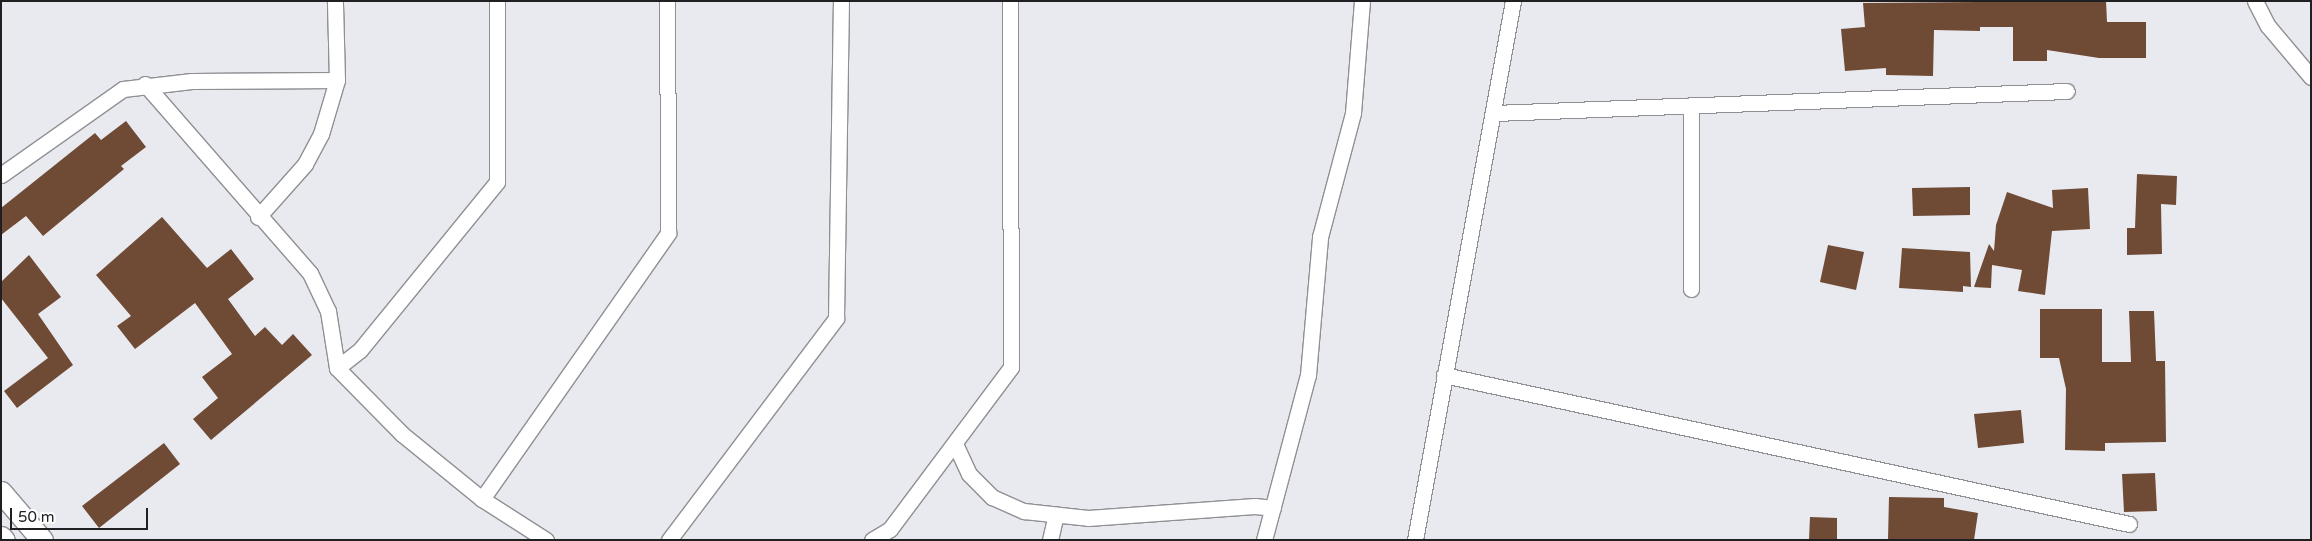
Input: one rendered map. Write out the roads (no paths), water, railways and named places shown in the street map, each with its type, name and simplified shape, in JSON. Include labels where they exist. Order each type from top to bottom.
[{"type":"main road","points":[[1,492],[42,540]]},
{"type":"main road","points":[[1,537],[4,540]]},
{"type":"street","points":[[258,217],[305,164],[321,134],[337,80],[335,1]]},
{"type":"street","points":[[337,368],[360,350],[497,182],[497,1]]},
{"type":"street","points":[[482,499],[668,233],[667,1]]},
{"type":"street","points":[[669,540],[836,318],[841,1]]},
{"type":"street","points":[[872,540],[890,529],[956,446],[1011,367],[1010,1]]},
{"type":"street","points":[[1264,540],[1308,375],[1320,237],[1353,113],[1362,1]]},
{"type":"street","points":[[1415,540],[1513,1]]},
{"type":"street","points":[[2255,1],[2268,26],[2311,77]]},
{"type":"street","points":[[1,175],[105,97],[145,84],[337,80]]},
{"type":"street","points":[[145,84],[258,217],[310,273],[322,294],[337,368],[402,434],[482,499],[546,540]]},
{"type":"street","points":[[1494,113],[2067,91]]},
{"type":"street","points":[[1690,105],[1691,289]]},
{"type":"street","points":[[1444,375],[2129,524]]},
{"type":"street","points":[[956,446],[969,474],[992,497],[1024,511],[1056,515],[1136,516],[1255,506],[1273,508]]},
{"type":"street","points":[[1050,540],[1056,515]]}]
